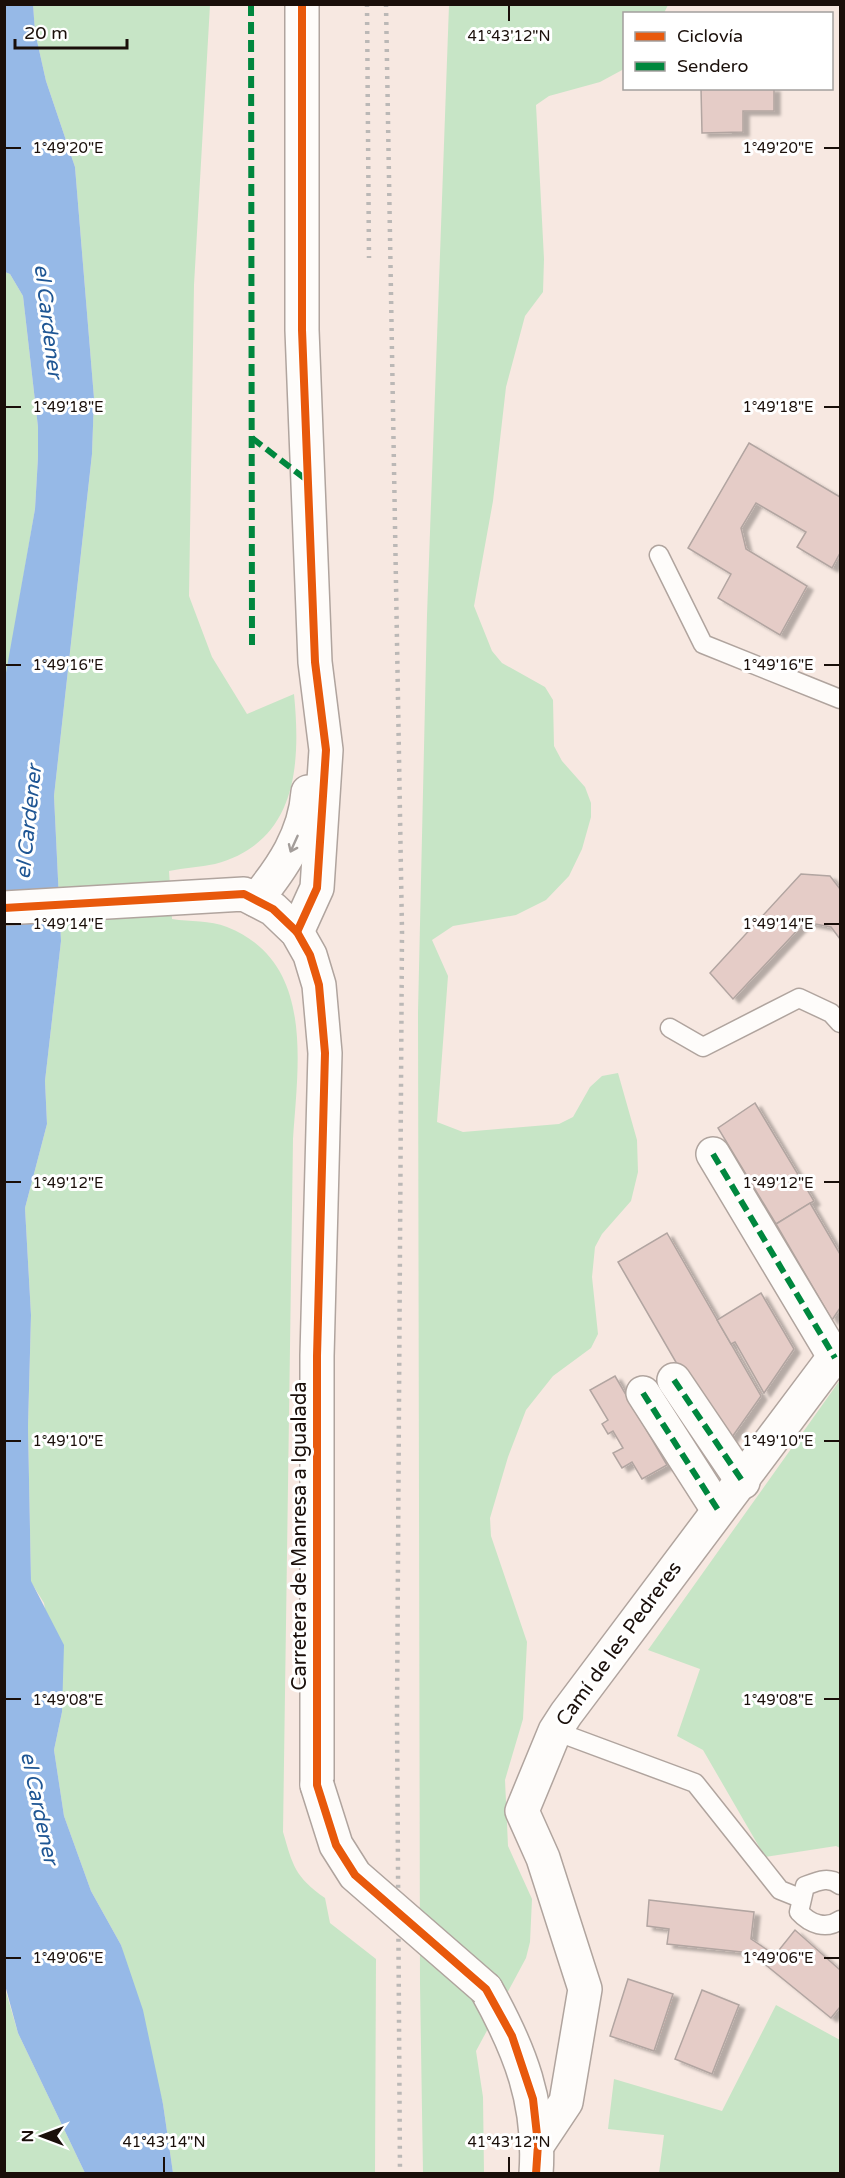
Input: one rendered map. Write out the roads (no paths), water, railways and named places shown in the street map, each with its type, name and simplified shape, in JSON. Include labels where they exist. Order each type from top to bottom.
[{"type":"street","points":[[297,932],[317,888],[326,750],[315,662],[302,330],[302,4]]},
{"type":"street","points":[[256,900],[280,870],[292,850],[307,802],[315,662]]},
{"type":"street","name":"Carretera de Manresa a Igualada","points":[[4,908],[244,894],[273,909],[297,932],[310,955],[319,984],[325,1053],[317,1356],[316,1785],[336,1845],[355,1875],[486,1989],[512,2036],[533,2099],[537,2159]]},
{"type":"street","points":[[713,1154],[838,1354]]},
{"type":"street","name":"Camí de les Pedreres","points":[[537,2159],[566,2102],[585,1989],[543,1858],[522,1810],[555,1731],[718,1510],[743,1482],[838,1354]]},
{"type":"street","points":[[674,1380],[743,1482]]},
{"type":"street","points":[[643,1393],[718,1510]]},
{"type":"lane","points":[[659,555],[703,644],[840,699]]},
{"type":"lane","points":[[670,1028],[703,1047],[799,998],[831,1013],[840,1023]]},
{"type":"lane","points":[[555,1731],[695,1783],[780,1890],[800,1898]]},
{"type":"lane","points":[[840,1886],[835,1881],[824,1879],[805,1886],[800,1898],[799,1912],[808,1921],[825,1926],[840,1920]]},
{"type":"water","name":"el Cardener","points":[[33,4],[35,32],[46,81],[75,167],[94,398],[92,454],[54,796],[61,941],[45,1081],[47,1124],[25,1208],[31,1315],[28,1427],[31,1581],[64,1645],[62,1712],[54,1750],[64,1816],[91,1891],[121,1945],[143,2010],[163,2104],[173,2173],[85,2173],[18,2033],[5,1985],[4,684],[35,509],[38,427],[23,296],[10,274],[5,272],[4,5]]},
{"type":"railway","points":[[367,4],[369,258]]},
{"type":"railway","points":[[386,4],[402,931],[397,1716],[400,2174]]}]
